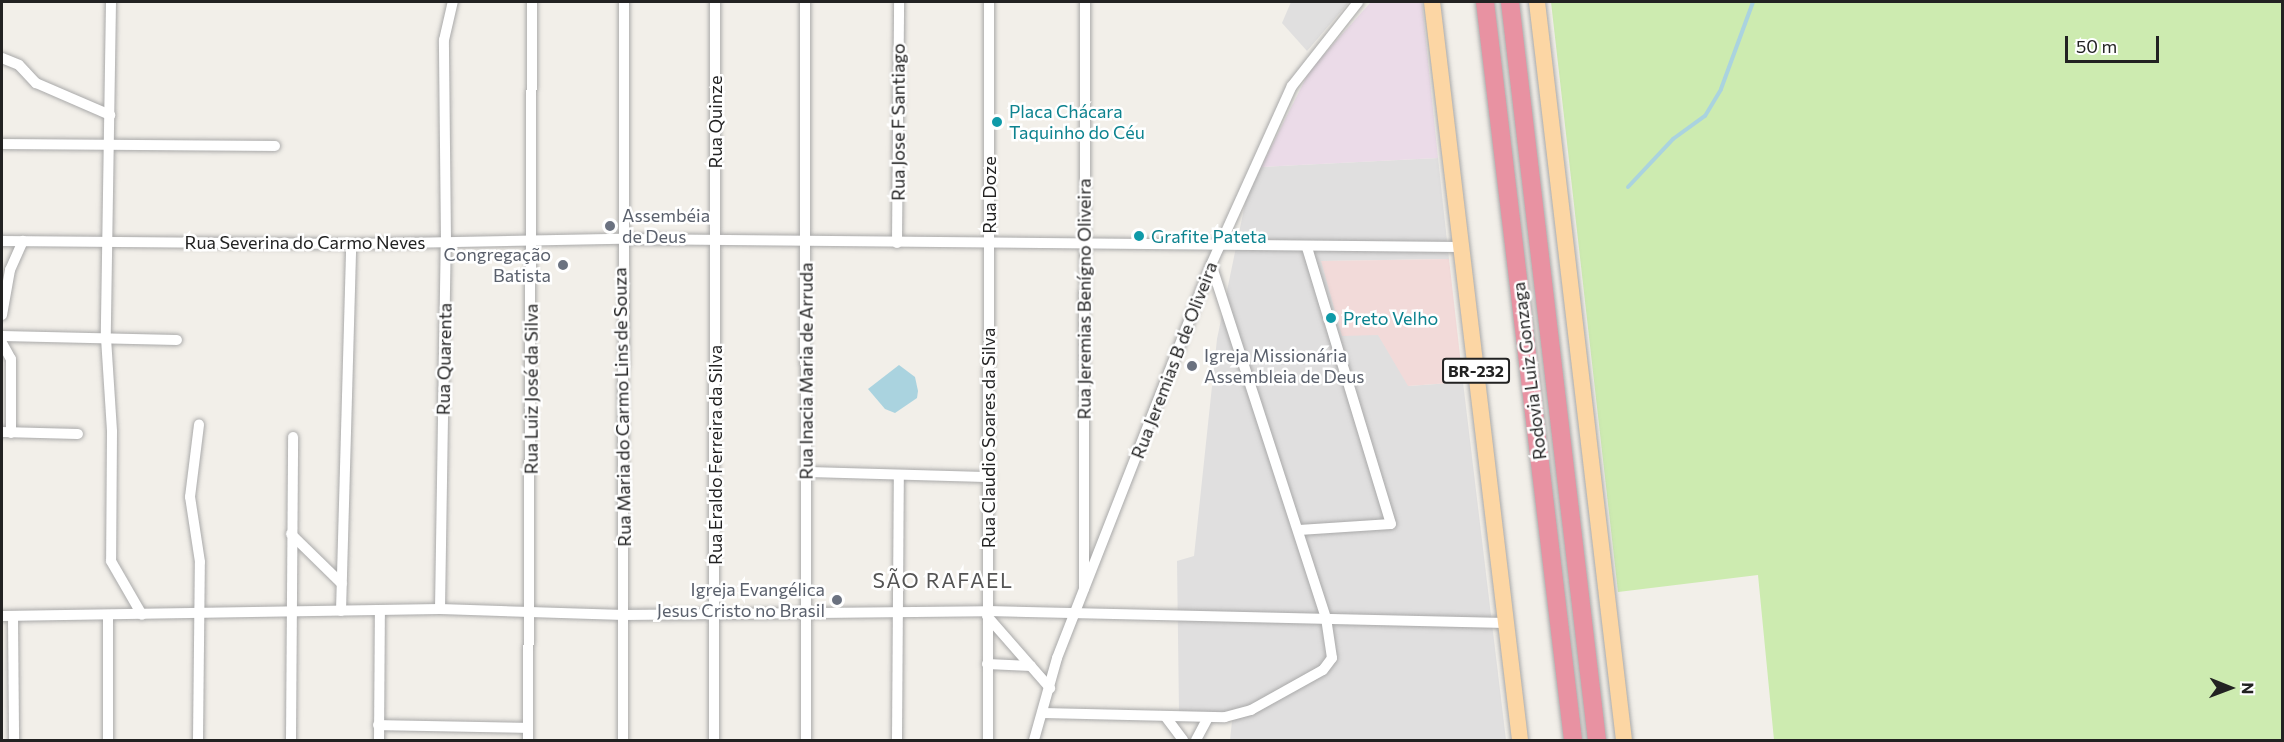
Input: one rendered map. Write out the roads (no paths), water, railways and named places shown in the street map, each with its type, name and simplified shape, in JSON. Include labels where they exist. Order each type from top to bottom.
[{"type":"highway","name":"Rodovia Luiz Gonzaga","points":[[1485,2],[1573,741]]},
{"type":"highway","name":"Rodovia Luiz Gonzaga","points":[[1510,2],[1597,741]]},
{"type":"main road","name":"BR-232","points":[[1432,2],[1520,741]]},
{"type":"main road","points":[[1537,2],[1624,741]]},
{"type":"street","points":[[111,2],[106,338],[112,432],[111,561],[142,615]]},
{"type":"street","name":"Rua Quarenta","points":[[440,609],[446,242],[444,40],[453,2]]},
{"type":"street","name":"Rua Luiz José da Silva","points":[[528,741],[532,613],[532,2]]},
{"type":"street","name":"Rua Maria do Carmo Lins de Souza","points":[[623,741],[621,239],[624,2]]},
{"type":"street","name":"Rua Quinze","points":[[715,2],[716,242]]},
{"type":"street","name":"Rua Inacia Maria de Arruda","points":[[805,2],[806,741]]},
{"type":"street","name":"Rua Jose F Santiago","points":[[897,243],[899,2]]},
{"type":"street","name":"Rua Doze","points":[[989,2],[989,244]]},
{"type":"street","name":"Rua Jeremias Benígno Oliveira","points":[[1084,597],[1085,2]]},
{"type":"street","name":"Rua Jeremias B de Oliveira","points":[[1034,741],[1077,612],[1219,246],[1292,86],[1358,2]]},
{"type":"street","points":[[2,58],[19,65],[36,83],[110,115]]},
{"type":"street","points":[[2,144],[275,146]]},
{"type":"street","name":"Rua Severina do Carmo Neves","points":[[2,241],[351,244],[621,239],[806,244],[989,244]]},
{"type":"street","points":[[2,315],[10,270],[23,241]]},
{"type":"street","name":"Rua Eraldo Ferreira da Silva","points":[[714,741],[716,242]]},
{"type":"street","points":[[341,611],[351,244]]},
{"type":"street","points":[[989,244],[1460,247]]},
{"type":"street","name":"Rua Claudio Soares da Silva","points":[[988,741],[989,244]]},
{"type":"street","points":[[1299,530],[1391,524],[1307,247]]},
{"type":"street","points":[[1043,713],[1208,717],[1251,710],[1328,666],[1332,648],[1326,618],[1211,265]]},
{"type":"street","points":[[2,336],[177,340]]},
{"type":"street","points":[[2,343],[11,359],[6,433],[78,434]]},
{"type":"street","points":[[198,741],[200,562],[190,497],[200,425]]},
{"type":"street","points":[[291,741],[290,612],[294,437]]},
{"type":"street","points":[[805,472],[989,477]]},
{"type":"street","points":[[897,741],[899,475]]},
{"type":"street","points":[[291,534],[342,585]]},
{"type":"street","points":[[14,741],[7,616],[200,615],[440,609],[624,615],[1077,612],[1506,623]]},
{"type":"street","points":[[379,741],[380,610]]},
{"type":"street","points":[[987,613],[1050,688]]},
{"type":"street","points":[[108,615],[108,741]]},
{"type":"street","points":[[987,664],[1032,666]]},
{"type":"street","points":[[1165,716],[1183,741]]},
{"type":"street","points":[[1196,741],[1208,717]]},
{"type":"street","points":[[378,725],[528,728]]},
{"type":"water","points":[[899,365],[915,377],[918,391],[917,398],[895,413],[885,409],[868,389]]},
{"type":"waterway","points":[[1628,187],[1673,139],[1705,116],[1721,89],[1753,2]]},
{"type":"place","name":"Placa Chácara Taquinho do Céu","points":[[997,122]]},
{"type":"place","name":"Assembéia de Deus","points":[[610,226]]},
{"type":"place","name":"Grafite Pateta","points":[[1139,236]]},
{"type":"place","name":"Congregação Batista","points":[[563,265]]},
{"type":"place","name":"Preto Velho","points":[[1331,318]]},
{"type":"place","name":"Igreja Missionária Assembleia de Deus","points":[[1192,366]]},
{"type":"place","name":"Igreja Evangélica Jesus Cristo no Brasil","points":[[837,600]]},
{"type":"district","name":"SÃO RAFAEL","points":[[943,580]]}]
